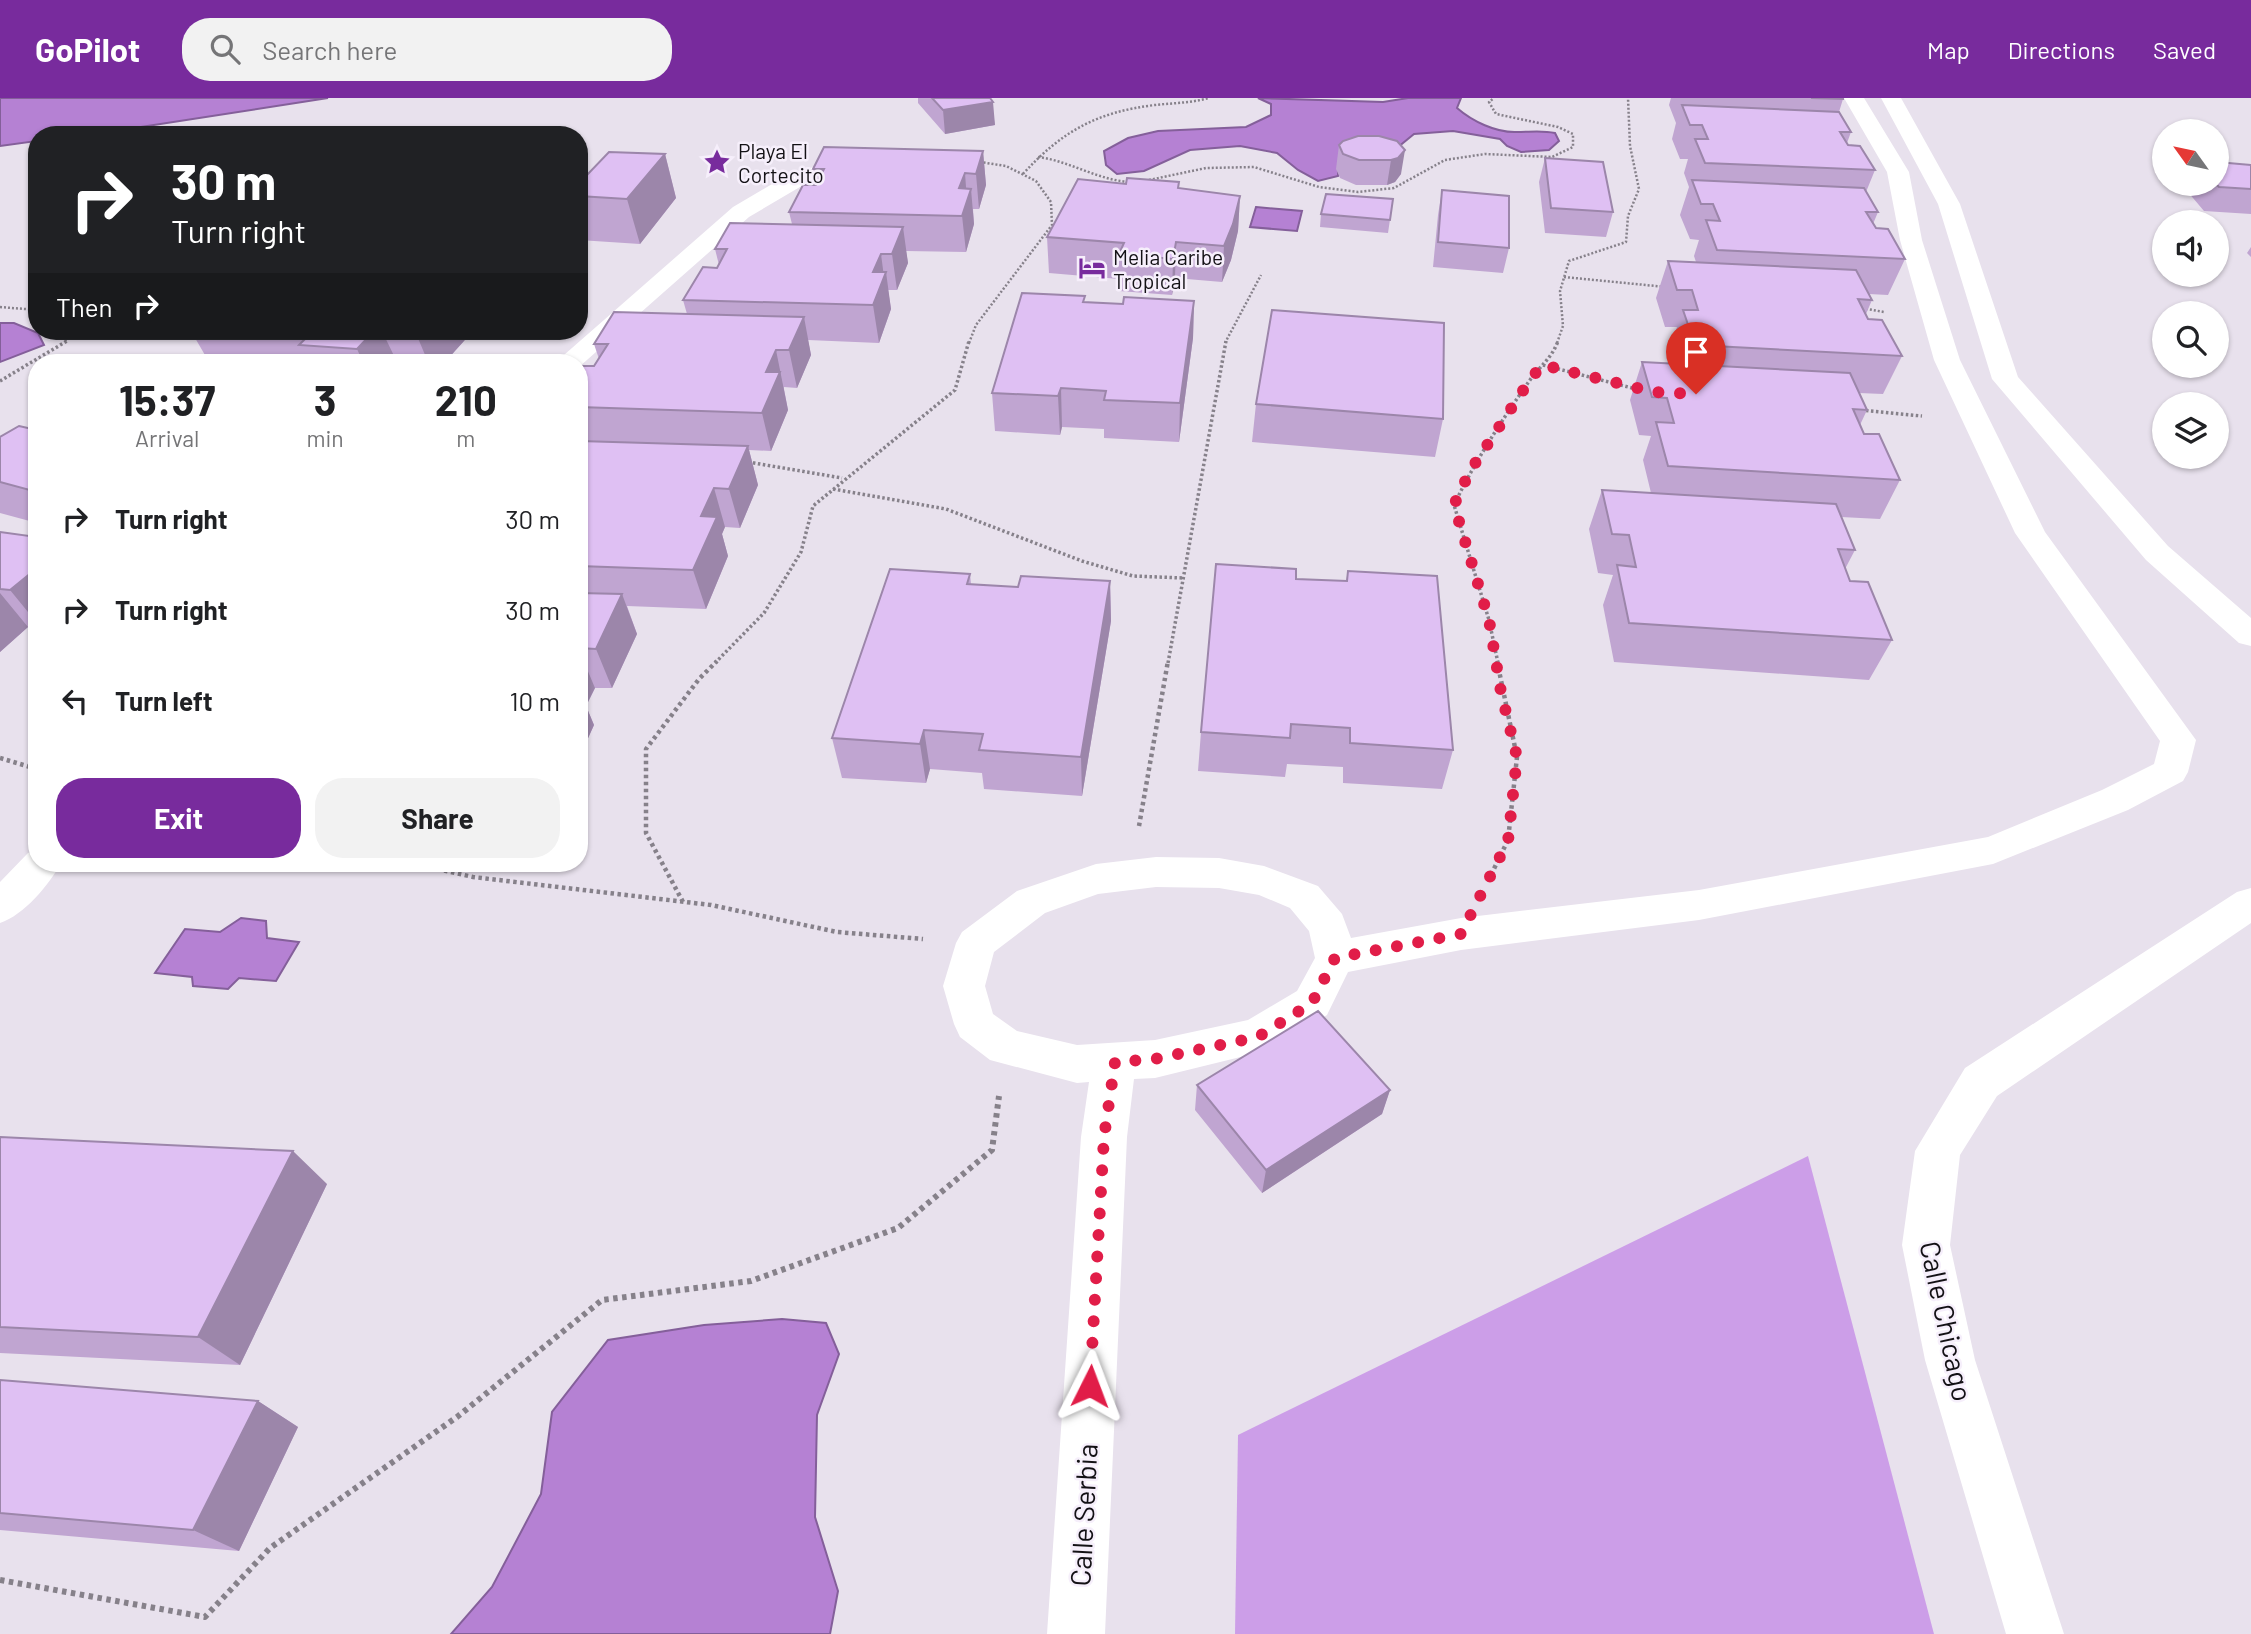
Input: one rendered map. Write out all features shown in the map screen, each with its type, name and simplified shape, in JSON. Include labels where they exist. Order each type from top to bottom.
[{"type":"lane","points":[[1335,958],[1461,934],[1699,905],[1993,850],[2115,800],[2170,772],[2178,740],[2030,533],[1947,360],[1911,240],[1898,172],[1854,98]]},
{"type":"lane","points":[[1891,98],[1949,204],[2006,379],[2157,553],[2251,635]]},
{"type":"lane","points":[[578,354],[741,212],[797,179],[846,164]]},
{"type":"lane","points":[[0,907],[33,872]]},
{"type":"lane","points":[[1156,872],[1219,873],[1264,881],[1304,897],[1328,925],[1335,958],[1312,1003],[1258,1037],[1155,1059],[1077,1064],[1005,1047],[975,1024],[964,986],[976,943],[1031,902],[1096,879],[1156,872]]},
{"type":"lane","name":"Calle Chicago","points":[[2035,1634],[1950,1360],[1926,1245],[1938,1151],[1981,1082],[2251,903]]},
{"type":"lane","name":"Calle Serbia","points":[[1076,1634],[1104,1137],[1115,1062]]},
{"type":"path","points":[[1023,174],[1045,148],[1079,123],[1116,111],[1157,105],[1191,104],[1209,98]]},
{"type":"path","points":[[1038,157],[1063,161],[1097,177],[1116,182],[1171,177],[1206,168],[1254,167],[1319,187],[1358,192],[1394,188],[1445,160],[1485,154],[1552,157],[1573,147],[1573,134],[1558,127],[1496,114],[1489,102],[1494,98]]},
{"type":"path","points":[[1461,934],[1508,841],[1517,757],[1501,692],[1489,620],[1454,505],[1470,471],[1532,377],[1554,353],[1563,326],[1560,290],[1569,261],[1626,242],[1628,216],[1639,189],[1630,146],[1628,98]]},
{"type":"path","points":[[683,902],[646,833],[646,749],[699,679],[764,613],[801,552],[813,506],[955,390],[963,356],[976,325],[1052,225],[1051,202],[1036,181],[1006,166],[970,161]]},
{"type":"path","points":[[1130,875],[1223,346],[1261,275]]},
{"type":"path","points":[[1564,277],[1672,288]]},
{"type":"path","points":[[0,307],[28,309]]},
{"type":"path","points":[[1860,307],[1936,324]]},
{"type":"path","points":[[46,354],[67,340]]},
{"type":"path","points":[[0,381],[28,365]]},
{"type":"path","points":[[1543,365],[1640,390]]},
{"type":"path","points":[[1849,409],[1978,425]]},
{"type":"path","points":[[24,431],[28,429]]},
{"type":"path","points":[[747,462],[843,479]]},
{"type":"path","points":[[832,489],[946,509],[1082,561],[1133,576],[1183,578]]},
{"type":"path","points":[[0,758],[28,766]]},
{"type":"path","points":[[450,872],[473,877],[711,905],[837,932],[976,943]]},
{"type":"path","points":[[0,1580],[205,1617],[270,1548],[457,1417],[602,1300],[751,1281],[898,1228],[992,1150],[1005,1047]]},
{"type":"shaded area","points":[[0,98],[328,98],[147,126],[28,126],[28,142],[0,146]]},
{"type":"shaded area","points":[[1258,98],[1383,102],[1408,98],[1461,98],[1457,108],[1485,125],[1509,132],[1555,133],[1559,141],[1549,150],[1521,152],[1507,146],[1500,139],[1453,131],[1414,134],[1381,161],[1338,168],[1338,176],[1318,181],[1298,170],[1277,153],[1240,146],[1190,150],[1144,171],[1117,174],[1106,165],[1104,151],[1128,138],[1158,131],[1246,127],[1271,115],[1271,104]]},
{"type":"shaded area","points":[[1256,207],[1302,211],[1297,231],[1250,227]]},
{"type":"shaded area","points":[[0,323],[14,323],[28,329],[28,340],[42,340],[44,345],[0,362]]},
{"type":"shaded area","points":[[241,918],[266,921],[267,938],[299,942],[276,981],[239,978],[228,989],[193,986],[192,977],[155,973],[185,929],[220,932]]},
{"type":"shaded area","points":[[1808,1156],[1934,1634],[1235,1634],[1238,1435]]},
{"type":"shaded area","points":[[782,1319],[826,1323],[839,1354],[817,1415],[815,1517],[838,1591],[830,1634],[451,1634],[492,1587],[541,1494],[552,1412],[608,1340],[704,1325]]},
{"type":"building","points":[[932,98],[990,98],[993,102],[943,110]]},
{"type":"building","points":[[1682,105],[1839,112],[1851,132],[1840,132],[1848,145],[1860,146],[1875,170],[1705,163],[1695,139],[1708,139],[1702,125],[1690,125]]},
{"type":"building","points":[[1358,136],[1379,136],[1397,141],[1405,150],[1398,158],[1391,160],[1359,160],[1343,154],[1339,145]]},
{"type":"building","points":[[824,147],[983,151],[976,174],[965,173],[959,188],[971,189],[962,216],[789,212],[803,185],[816,185],[824,169],[813,169]]},
{"type":"building","points":[[609,152],[665,154],[627,199],[588,197],[588,174]]},
{"type":"building","points":[[1545,158],[1603,162],[1613,212],[1551,208]]},
{"type":"building","points":[[2230,163],[2251,165],[2251,189],[2230,188]]},
{"type":"building","points":[[1127,178],[1179,182],[1178,188],[1240,196],[1224,246],[1176,242],[1173,259],[1119,254],[1124,243],[1047,237],[1078,179],[1126,184]]},
{"type":"building","points":[[1692,180],[1864,188],[1878,212],[1866,212],[1876,228],[1888,229],[1905,259],[1717,250],[1706,220],[1720,221],[1713,204],[1701,204]]},
{"type":"building","points":[[1442,190],[1509,196],[1509,248],[1438,242]]},
{"type":"building","points":[[1326,194],[1393,199],[1390,220],[1321,214]]},
{"type":"building","points":[[730,223],[903,227],[892,254],[881,254],[873,272],[886,272],[873,305],[683,300],[703,267],[717,268],[727,249],[715,249]]},
{"type":"building","points":[[1668,261],[1856,270],[1872,300],[1858,299],[1868,319],[1882,320],[1902,356],[1695,345],[1683,310],[1698,310],[1692,290],[1677,290]]},
{"type":"building","points":[[1022,293],[1085,296],[1083,302],[1123,304],[1124,297],[1194,301],[1180,403],[1104,400],[1106,391],[1061,388],[1058,396],[992,393]]},
{"type":"building","points":[[1272,310],[1444,323],[1443,419],[1256,404]]},
{"type":"building","points":[[614,312],[804,317],[789,350],[776,350],[766,372],[780,372],[762,413],[588,407],[588,366],[594,366],[608,344],[594,344]]},
{"type":"building","points":[[304,340],[366,340],[357,349],[299,345]]},
{"type":"building","points":[[1642,362],[1850,373],[1867,410],[1853,409],[1864,434],[1879,434],[1900,480],[1668,466],[1656,422],[1674,423],[1667,398],[1652,397]]},
{"type":"building","points":[[19,426],[28,428],[28,490],[0,482],[0,437]]},
{"type":"building","points":[[588,441],[748,446],[729,489],[714,488],[701,516],[717,517],[693,570],[588,566]]},
{"type":"building","points":[[1602,490],[1836,504],[1855,550],[1838,549],[1850,581],[1868,582],[1892,640],[1629,623],[1617,565],[1636,567],[1629,535],[1612,534]]},
{"type":"building","points":[[0,532],[28,536],[28,575],[10,590],[0,589]]},
{"type":"building","points":[[1216,564],[1296,569],[1296,579],[1347,581],[1348,571],[1437,576],[1453,750],[1350,743],[1350,728],[1291,724],[1290,738],[1201,732]]},
{"type":"building","points":[[890,569],[970,574],[967,584],[1018,587],[1021,576],[1110,581],[1081,757],[979,750],[983,734],[924,730],[920,744],[832,738]]},
{"type":"building","points":[[588,593],[622,594],[596,649],[588,649]]},
{"type":"building","points":[[1318,1011],[1390,1090],[1266,1170],[1197,1085]]},
{"type":"building","points":[[0,1137],[293,1151],[198,1337],[0,1327]]},
{"type":"building","points":[[0,1380],[258,1401],[193,1530],[0,1513]]},
{"type":"place","name":"Playa El Cortecito","points":[[717,162]]},
{"type":"place","name":"Melia Caribe Tropical","points":[[1092,268]]},
{"type":"route","points":[[1090,1386],[1104,1137],[1115,1062],[1155,1059],[1258,1037],[1312,1003],[1335,958],[1461,934],[1508,841],[1517,757],[1501,692],[1489,620],[1454,505],[1470,471],[1532,377],[1543,365],[1627,387],[1654,392],[1696,394]]}]
